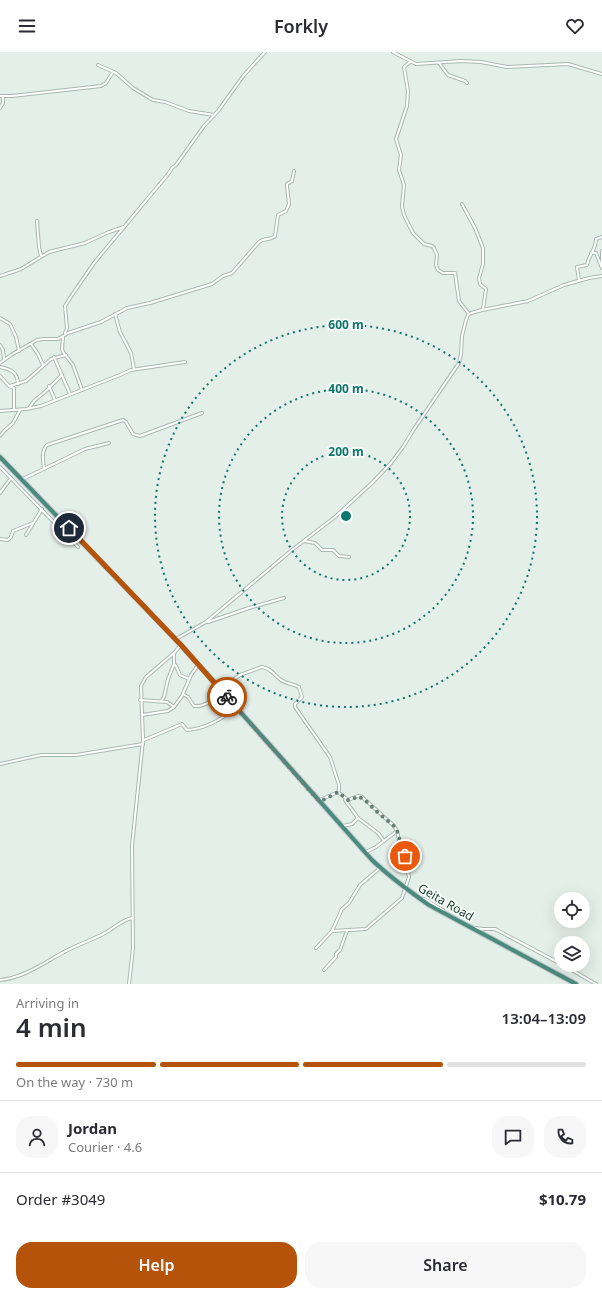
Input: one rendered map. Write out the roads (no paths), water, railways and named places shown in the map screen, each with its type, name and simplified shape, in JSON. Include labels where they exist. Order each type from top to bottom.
[{"type":"highway","name":"Geita Road","points":[[0,456],[181,645],[319,801],[380,867],[418,898],[446,915],[576,984]]},
{"type":"street","points":[[82,390],[73,365],[62,349],[64,335],[67,328],[65,311],[67,302],[91,267],[176,165],[181,155],[244,75],[265,52]]},
{"type":"street","points":[[393,52],[410,62],[422,65],[461,61],[481,62],[507,67],[568,64],[602,74]]},
{"type":"street","points":[[410,62],[406,64],[404,68],[408,88],[407,106],[396,139],[401,155],[399,170],[404,185],[402,206],[404,215],[413,233],[424,244],[434,248],[437,255],[436,265],[438,270],[443,273],[455,272],[459,301],[469,314]]},
{"type":"street","points":[[439,63],[447,74],[467,83]]},
{"type":"street","points":[[98,65],[113,72],[133,88],[153,100],[165,102],[189,111],[214,115]]},
{"type":"street","points":[[0,108],[3,103],[1,96],[101,86],[106,83],[113,72]]},
{"type":"street","points":[[0,363],[19,350],[41,339],[56,340],[64,335],[95,324],[127,308],[150,303],[207,286],[216,282],[223,276],[232,273],[259,242],[275,236],[278,215],[286,211],[289,204],[287,184],[292,180],[294,171]]},
{"type":"street","points":[[462,204],[475,228],[483,248],[483,264],[479,278],[480,284],[486,289],[483,309]]},
{"type":"street","points":[[37,221],[41,256]]},
{"type":"street","points":[[0,276],[21,269],[49,252],[85,243],[109,232],[125,227]]},
{"type":"street","points":[[579,280],[577,267],[586,265],[588,258],[596,246],[596,240],[602,237]]},
{"type":"street","points":[[602,251],[602,265]]},
{"type":"street","points":[[591,253],[596,254],[602,268]]},
{"type":"street","points":[[175,640],[206,622],[354,500],[391,463],[459,363],[462,336],[469,314],[483,309],[528,301],[553,289],[579,280],[602,276]]},
{"type":"street","points":[[116,314],[120,332],[131,354],[134,369]]},
{"type":"street","points":[[0,318],[10,324],[16,337],[19,350]]},
{"type":"street","points":[[31,344],[44,365]]},
{"type":"street","points":[[0,345],[3,350],[4,359]]},
{"type":"street","points":[[10,386],[26,381],[54,357],[66,355]]},
{"type":"street","points":[[54,357],[70,394]]},
{"type":"street","points":[[0,411],[20,410],[55,400],[134,369],[185,362]]},
{"type":"street","points":[[0,367],[12,370],[18,384]]},
{"type":"street","points":[[0,376],[14,388],[14,410]]},
{"type":"street","points":[[29,408],[34,400],[62,376]]},
{"type":"street","points":[[50,386],[55,400]]},
{"type":"street","points":[[0,436],[4,430],[13,423],[20,410]]},
{"type":"street","points":[[44,469],[43,452],[47,445],[123,420],[126,422],[133,434],[140,436],[202,413]]},
{"type":"street","points":[[21,479],[85,449],[109,442]]},
{"type":"street","points":[[0,467],[78,547]]},
{"type":"street","points":[[0,493],[11,478]]},
{"type":"street","points":[[26,535],[42,509]]},
{"type":"street","points":[[0,539],[8,540],[13,531],[33,523]]},
{"type":"street","points":[[304,541],[315,543],[322,550],[333,550],[339,556],[349,557]]},
{"type":"street","points":[[206,622],[284,598]]},
{"type":"street","points":[[128,984],[133,948],[132,846],[143,744],[140,700],[141,686],[144,680],[174,654],[181,645]]},
{"type":"street","points":[[161,701],[164,697],[168,679],[174,664],[174,654]]},
{"type":"street","points":[[174,664],[180,675],[189,679]]},
{"type":"street","points":[[142,714],[168,711],[174,707],[183,694],[189,679],[198,664]]},
{"type":"street","points":[[183,694],[188,697],[196,707],[209,703],[216,697],[222,688],[240,675],[262,667],[274,672],[280,679],[297,686],[302,695],[295,707],[330,757],[339,785],[338,792]]},
{"type":"street","points":[[140,700],[161,701],[171,704],[174,707]]},
{"type":"street","points":[[143,740],[183,724],[187,730],[201,728],[236,708]]},
{"type":"street","points":[[0,764],[40,755],[76,755],[143,744]]},
{"type":"street","points":[[338,792],[358,818],[378,833],[384,841]]},
{"type":"street","points":[[319,801],[338,792]]},
{"type":"street","points":[[332,931],[367,928],[402,898],[409,877],[403,847],[399,840],[397,831],[391,823],[362,797],[358,796],[349,801],[344,798]]},
{"type":"street","points":[[342,826],[352,824],[358,818]]},
{"type":"street","points":[[365,851],[367,852],[397,831]]},
{"type":"street","points":[[316,948],[332,931],[342,909],[349,903],[360,885],[367,878],[377,872],[380,867]]},
{"type":"street","points":[[418,898],[425,899],[474,927],[483,930],[494,929],[554,960]]},
{"type":"street","points":[[0,980],[23,975],[63,952],[104,934],[124,921],[132,918]]},
{"type":"street","points":[[324,970],[336,957],[347,930]]},
{"type":"street","points":[[576,972],[596,984]]}]
